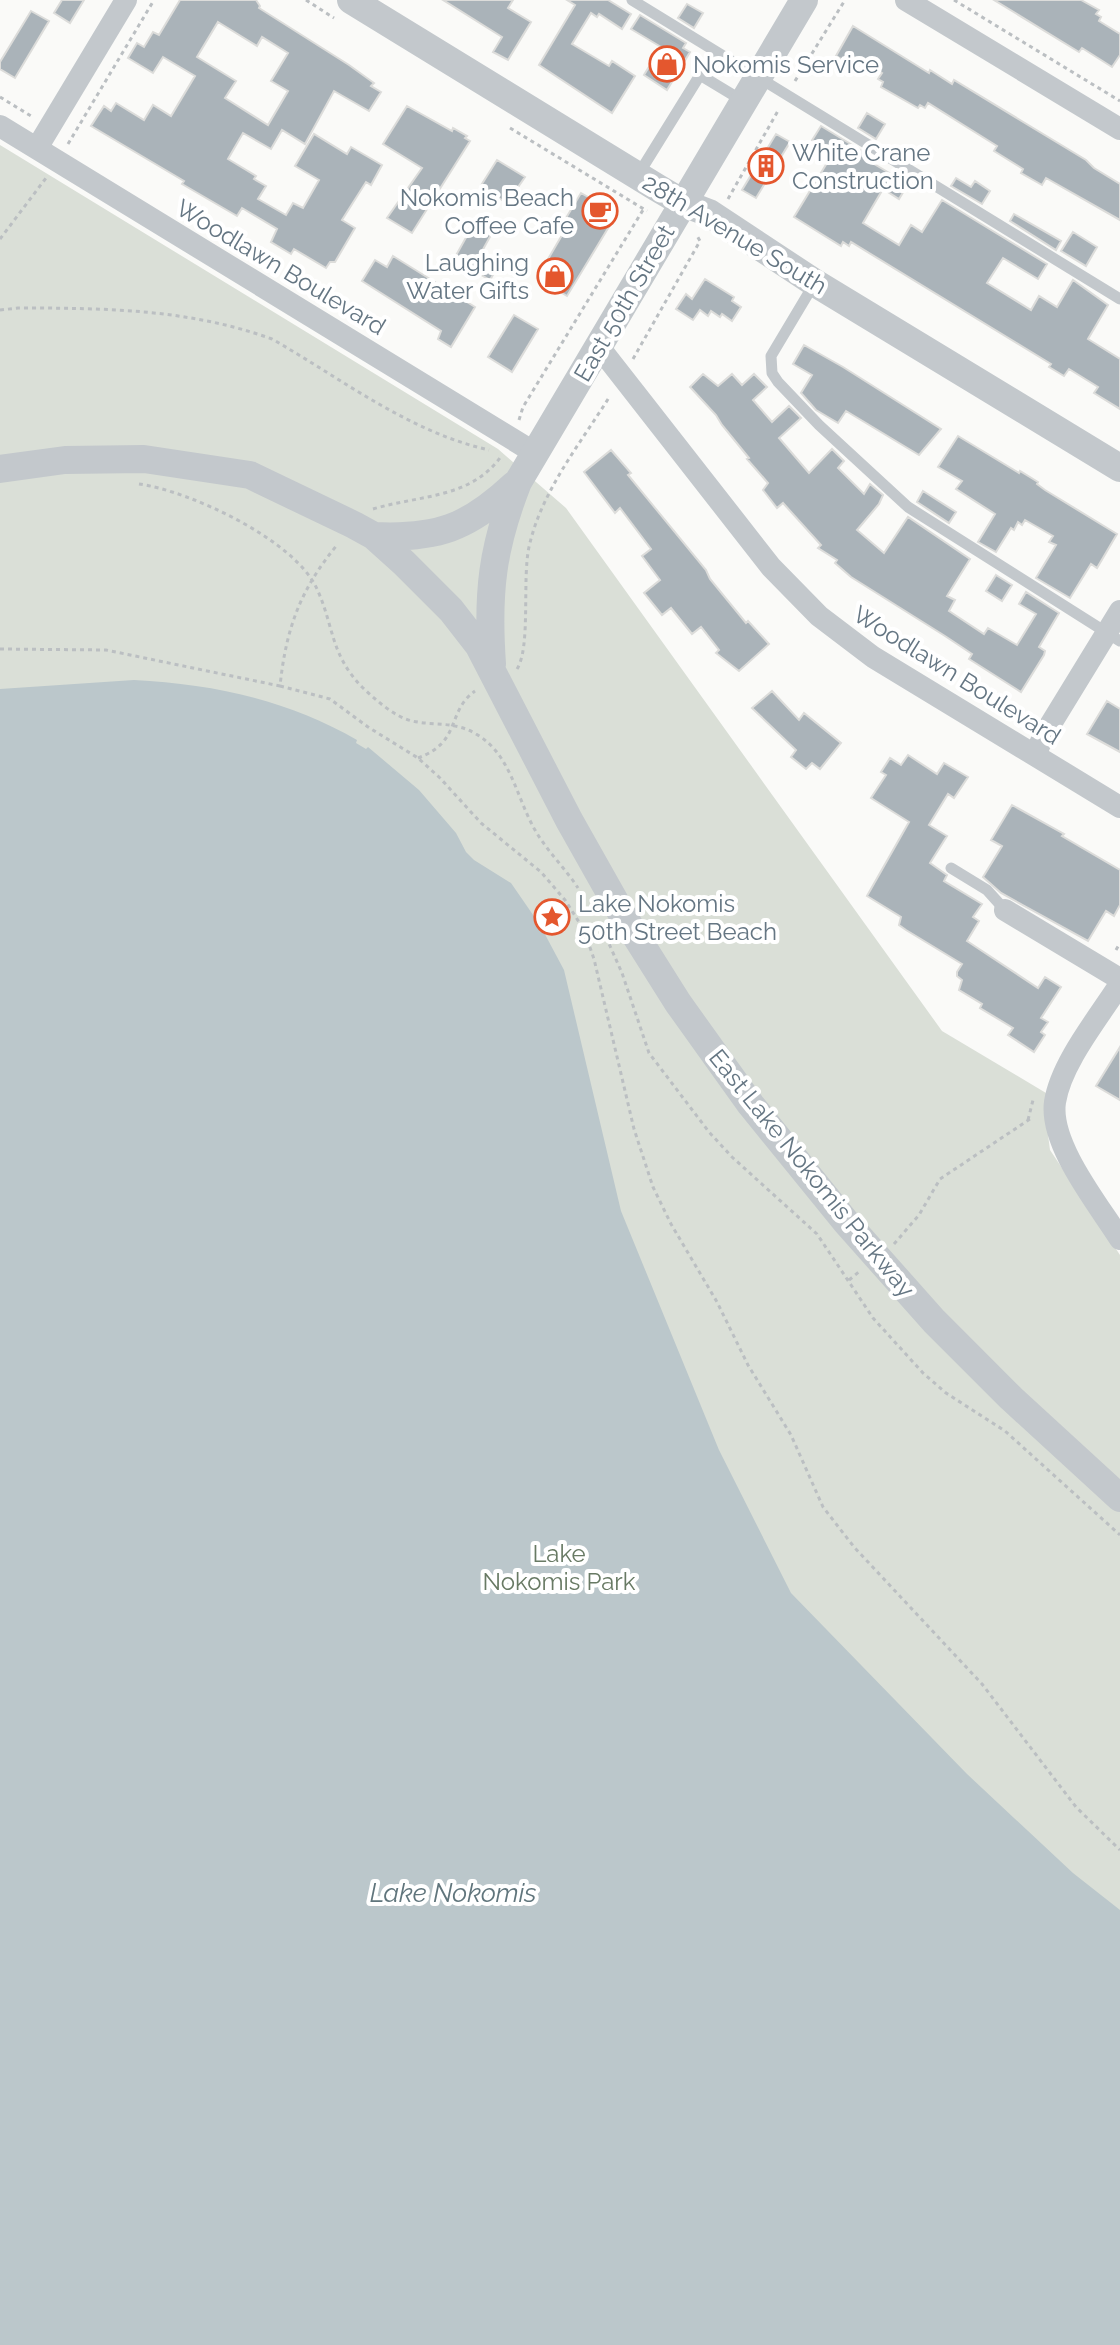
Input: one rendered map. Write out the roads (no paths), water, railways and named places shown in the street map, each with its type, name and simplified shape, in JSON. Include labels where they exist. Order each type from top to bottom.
[{"type":"street","points":[[37,148],[126,0]]},
{"type":"street","name":"28th Avenue South","points":[[351,0],[643,188],[709,213],[815,283],[1120,468]]},
{"type":"street","name":"East 50th Street","points":[[494,677],[489,617],[492,567],[500,530],[518,482],[516,452],[599,347],[804,0]]},
{"type":"street","points":[[906,0],[1120,129]]},
{"type":"street","name":"Woodlawn Boulevard","points":[[0,126],[516,452]]},
{"type":"street","name":"Woodlawn Boulevard","points":[[599,347],[771,567],[808,607],[873,657],[1120,807]]},
{"type":"street","name":"East Lake Nokomis Parkway","points":[[0,469],[65,460],[144,459],[235,472],[289,492],[364,530],[451,610],[474,639],[579,838],[660,976],[751,1105],[877,1258],[982,1369],[1120,1498]]},
{"type":"street","name":"East 50th Street","points":[[364,530],[421,536],[454,529],[484,512],[518,482]]},
{"type":"street","points":[[1035,755],[1044,735],[1114,637],[1120,611]]},
{"type":"street","points":[[1005,910],[1120,981],[1071,1062],[1057,1093],[1055,1106],[1066,1152],[1120,1239]]},
{"type":"lane","points":[[632,0],[715,51],[751,89]]},
{"type":"lane","points":[[643,188],[715,51]]},
{"type":"lane","points":[[700,75],[751,89],[1120,299]]},
{"type":"lane","points":[[815,283],[771,356],[772,373],[778,382],[819,425],[908,507],[1114,637]]},
{"type":"lane","points":[[951,868],[987,890],[1005,910]]},
{"type":"water","name":"Lake Nokomis","points":[[134,680],[192,685],[249,696],[304,714],[357,740],[356,743],[366,749],[368,747],[419,790],[456,833],[474,860],[511,883],[540,925],[564,970],[621,1211],[719,1450],[791,1593],[967,1774],[1073,1873],[1120,1910],[1120,2345],[0,2345],[0,689]]},
{"type":"place","name":"Nokomis Service","points":[[667,64]]},
{"type":"place","name":"White Crane Construction","points":[[766,166]]},
{"type":"place","name":"Nokomis Beach Coffee Cafe","points":[[600,211]]},
{"type":"place","name":"Laughing Water Gifts","points":[[555,276]]},
{"type":"place","name":"Lake Nokomis 50th Street Beach","points":[[552,917]]},
{"type":"park label","name":"Lake Nokomis Park","points":[[559,1567]]}]
